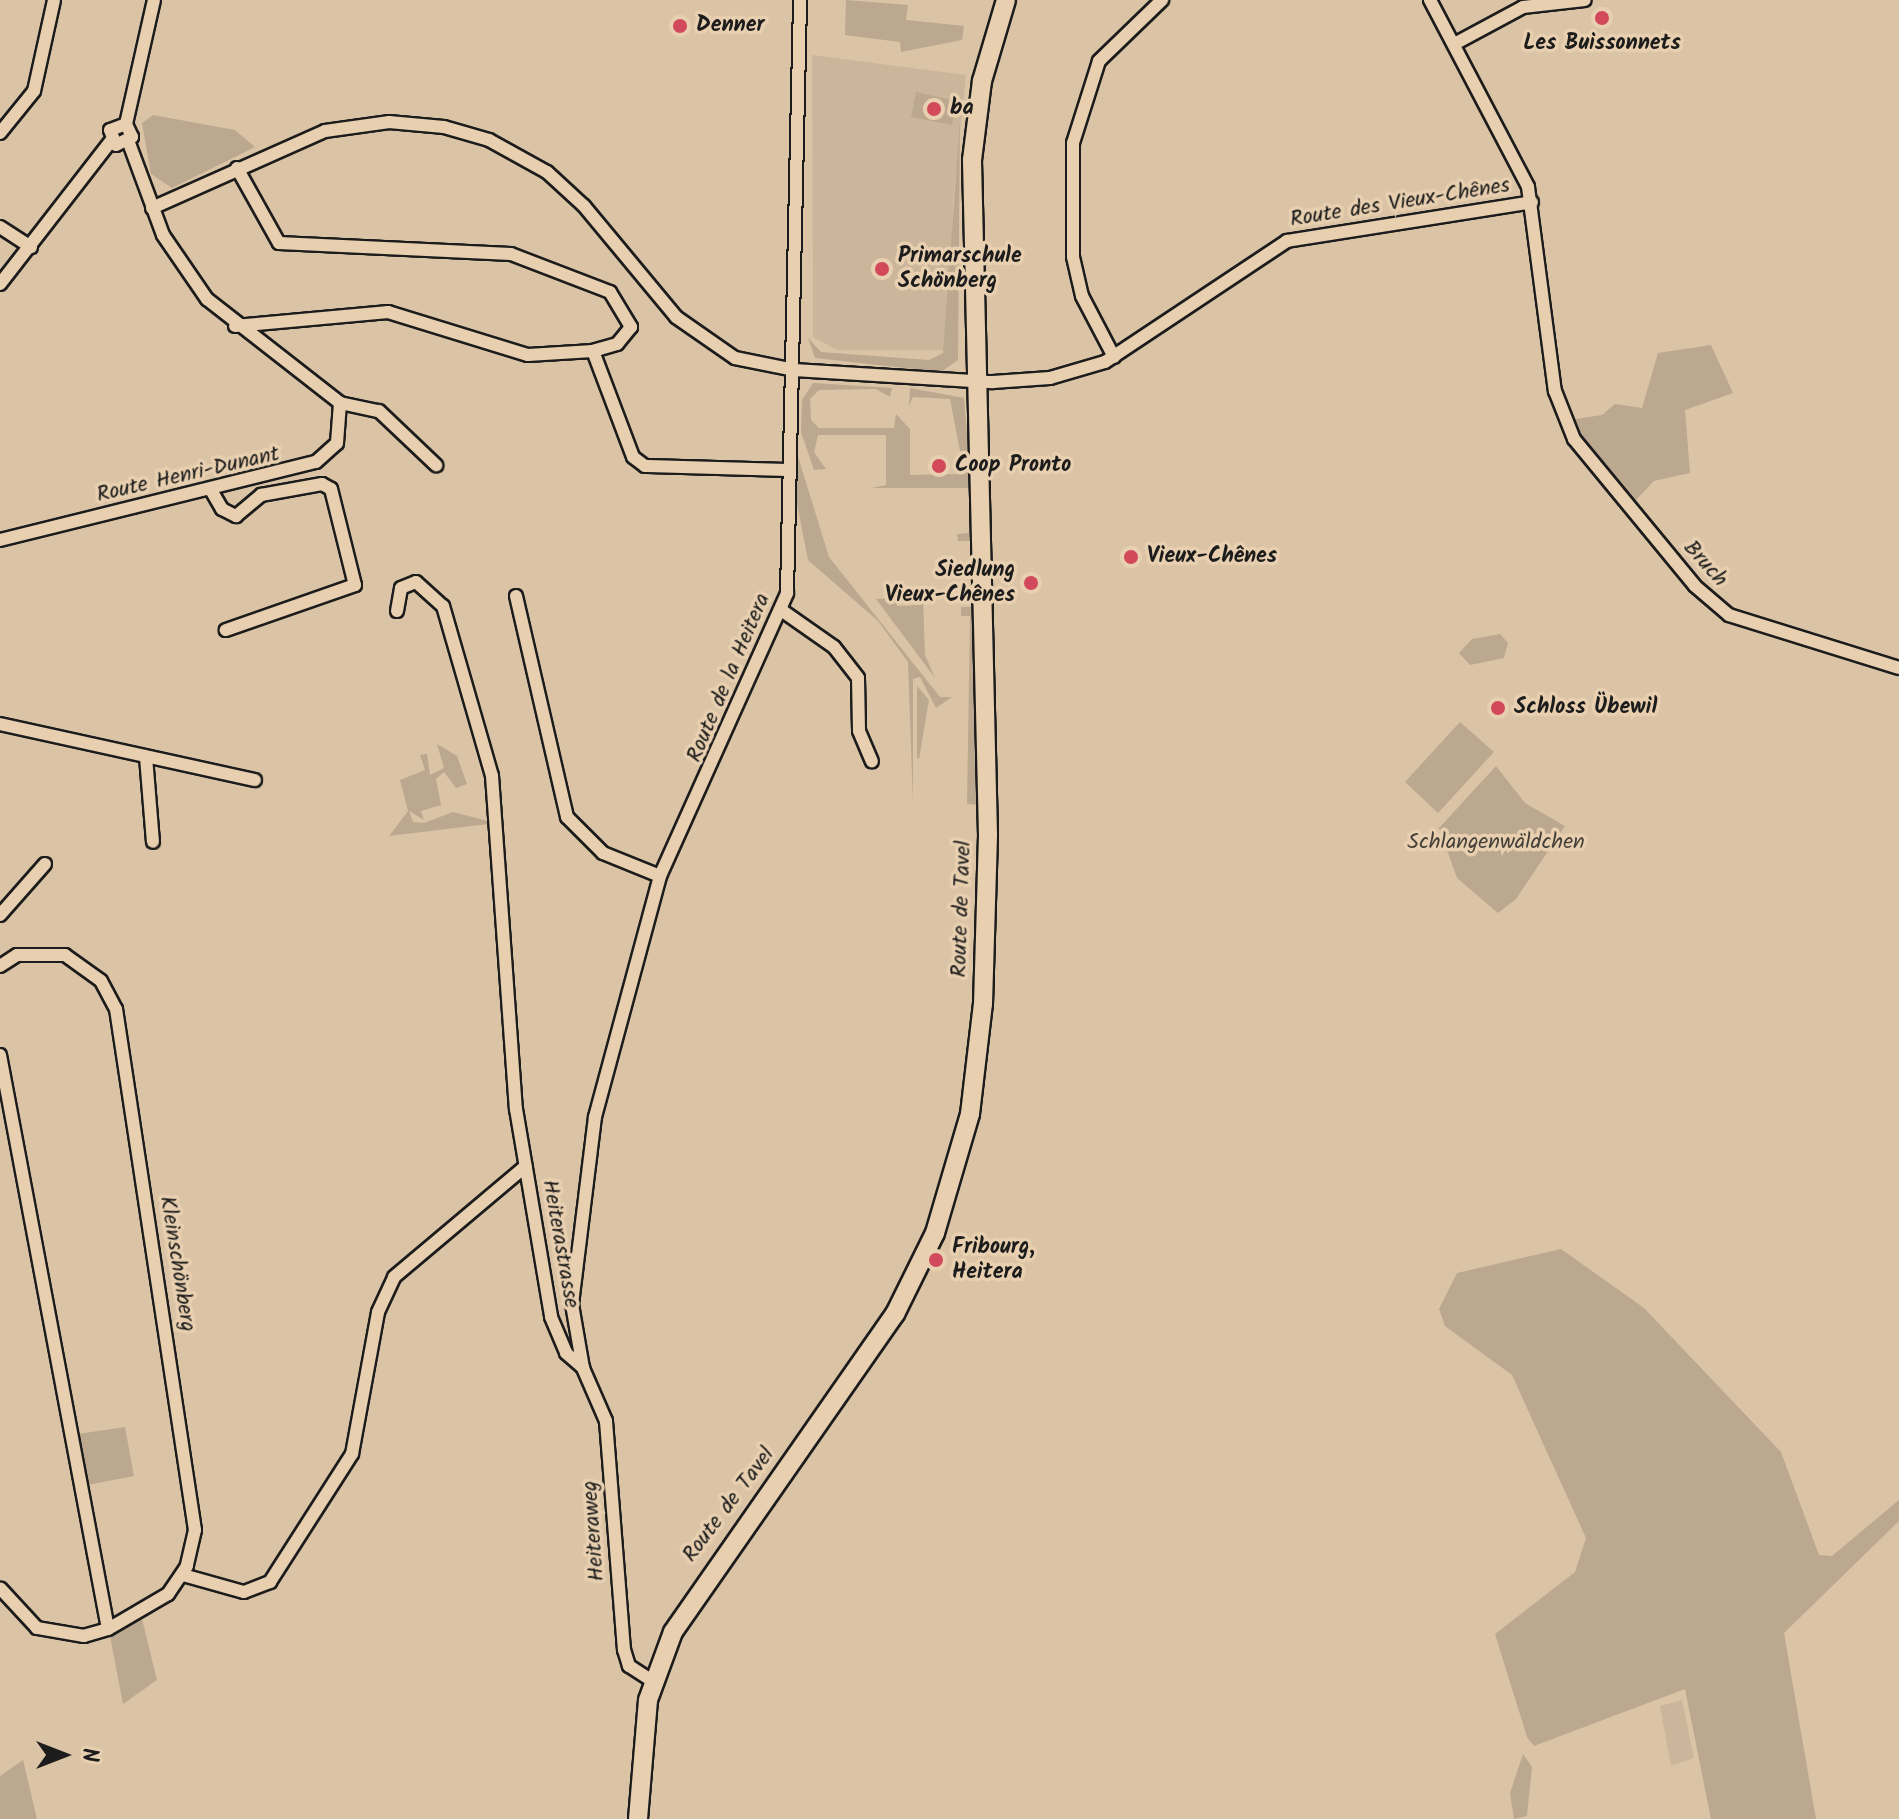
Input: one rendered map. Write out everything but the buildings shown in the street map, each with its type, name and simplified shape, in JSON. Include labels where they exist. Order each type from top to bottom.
[{"type":"main road","name":"Route de Tavel","points":[[638,1819],[642,1733],[654,1682],[700,1583],[895,1314],[935,1233],[963,1143],[979,1044],[988,896],[974,129],[1006,0]]},
{"type":"street","points":[[0,133],[34,91],[54,0]]},
{"type":"street","points":[[154,0],[126,124],[129,143],[152,208],[183,270],[235,326],[340,403],[379,411],[436,465]]},
{"type":"street","name":"Route de la Heitera","points":[[660,876],[784,612],[794,370],[800,0]]},
{"type":"street","points":[[1114,357],[1082,296],[1073,257],[1073,143],[1099,61],[1162,0]]},
{"type":"street","name":"Bruch","points":[[1430,0],[1458,42],[1532,202],[1555,391],[1574,439],[1712,603],[1771,633],[1899,668]]},
{"type":"street","points":[[1458,42],[1523,7],[1585,0]]},
{"type":"street","name":"Route des Vieux-Chênes","points":[[152,208],[302,139],[369,123],[426,124],[489,140],[573,194],[696,334],[735,358],[794,370],[977,382],[1050,378],[1114,357],[1287,241],[1532,202]]},
{"type":"street","points":[[0,284],[111,141],[112,127],[126,124]]},
{"type":"street","points":[[111,141],[129,143]]},
{"type":"street","points":[[235,326],[388,312],[528,355],[593,351],[617,344],[631,327],[610,292],[511,254],[279,243],[237,168]]},
{"type":"street","points":[[0,227],[31,247]]},
{"type":"street","points":[[593,351],[633,457],[645,466],[790,470]]},
{"type":"street","name":"Route Henri-Dunant","points":[[0,540],[290,472],[328,455],[340,434],[340,403]]},
{"type":"street","points":[[211,490],[222,509],[236,516],[261,495],[322,484],[331,489],[355,585],[226,630]]},
{"type":"street","name":"Heiterastrasse","points":[[397,611],[393,600],[416,582],[443,606],[462,668],[498,814],[506,1020],[526,1166],[551,1317],[566,1353],[583,1368]]},
{"type":"street","points":[[516,596],[567,817],[603,853],[660,876]]},
{"type":"street","points":[[784,612],[834,647],[858,678],[859,731],[872,761]]},
{"type":"street","points":[[0,724],[255,780]]},
{"type":"street","points":[[146,757],[153,842]]},
{"type":"street","points":[[0,915],[45,864]]},
{"type":"street","name":"Heiterastrasse","points":[[583,1368],[572,1304],[577,1221],[595,1117],[660,876]]},
{"type":"street","name":"Kleinschönberg","points":[[0,966],[17,955],[65,955],[101,981],[116,1009],[195,1530],[183,1575]]},
{"type":"street","points":[[0,1055],[108,1629]]},
{"type":"street","points":[[0,1588],[37,1628],[84,1636],[108,1629],[168,1594],[183,1575],[244,1592],[270,1582],[352,1454],[378,1312],[394,1277],[526,1166]]},
{"type":"street","name":"Heiteraweg","points":[[583,1368],[606,1421],[624,1650],[634,1671],[654,1682]]},
{"type":"shaded area","name":"Primarschule Schönberg","points":[[812,55],[966,75],[953,202],[950,350],[837,350],[813,337]]},
{"type":"shaded area","points":[[1682,1700],[1694,1758],[1671,1766],[1660,1706]]},
{"type":"green space","points":[[846,0],[908,5],[906,20],[964,26],[962,40],[901,52],[900,42],[845,35]]},
{"type":"green space","name":"ba","points":[[916,92],[957,101],[952,125],[911,117]]},
{"type":"green space","points":[[153,115],[235,130],[255,147],[172,188],[151,174],[142,123]]},
{"type":"green space","points":[[960,121],[958,360],[941,372],[815,358],[808,338],[821,352],[929,360],[943,353]]},
{"type":"green space","points":[[1711,345],[1733,393],[1685,410],[1690,473],[1654,481],[1633,503],[1569,420],[1602,415],[1615,404],[1642,408],[1658,353]]},
{"type":"green space","points":[[813,383],[892,388],[890,397],[876,389],[819,390],[810,399],[811,420],[819,428],[894,428],[896,414],[910,429],[910,475],[959,474],[963,463],[969,468],[970,541],[958,541],[957,534],[969,533],[969,488],[872,488],[886,485],[886,435],[818,435],[814,452],[826,469],[814,470],[801,432],[802,400]]},
{"type":"green space","points":[[910,388],[964,398],[969,459],[960,451],[950,399],[913,397],[909,406]]},
{"type":"green space","points":[[797,453],[829,557],[940,697],[952,697],[936,708],[920,677],[913,679],[913,804],[908,662],[878,621],[808,560],[796,499]]},
{"type":"green space","points":[[961,564],[973,565],[980,805],[967,804],[970,616],[961,616],[961,607],[971,607],[971,578],[961,578]]},
{"type":"green space","points":[[896,598],[897,606],[921,605],[923,599],[925,655],[935,678],[876,599]]},
{"type":"green space","points":[[1500,634],[1508,643],[1504,658],[1470,665],[1459,653],[1472,639]]},
{"type":"green space","points":[[917,686],[929,700],[919,759],[917,758]]},
{"type":"green space","points":[[1460,722],[1494,752],[1438,813],[1405,782]]},
{"type":"green space","points":[[437,744],[457,756],[467,784],[456,788],[444,772],[436,779],[441,805],[421,811],[424,820],[409,811],[413,822],[424,823],[453,812],[496,823],[389,836],[408,811],[400,780],[425,770],[420,755],[427,754],[430,775],[444,768]]},
{"type":"green space","name":"Schlangenwäldchen","points":[[1496,766],[1525,803],[1565,826],[1516,899],[1498,913],[1457,878],[1439,828]]},
{"type":"green space","points":[[1561,1249],[1644,1308],[1781,1452],[1819,1555],[1832,1556],[1899,1500],[1899,1521],[1784,1633],[1816,1819],[1711,1819],[1685,1689],[1534,1746],[1527,1737],[1495,1634],[1575,1572],[1586,1538],[1512,1375],[1445,1326],[1439,1309],[1457,1273]]},
{"type":"green space","points":[[125,1427],[134,1476],[87,1485],[78,1434]]},
{"type":"green space","points":[[142,1619],[157,1680],[123,1704],[110,1636]]},
{"type":"green space","points":[[1523,1754],[1532,1767],[1527,1816],[1514,1819],[1510,1793]]},
{"type":"green space","points":[[23,1760],[37,1819],[0,1819],[0,1776]]},
{"type":"place","name":"Les Buissonnets","points":[[1602,18]]},
{"type":"place","name":"Denner","points":[[680,26]]},
{"type":"place","name":"ba","points":[[934,109]]},
{"type":"place","name":"Primarschule Schönberg","points":[[882,269]]},
{"type":"place","name":"Coop Pronto","points":[[939,466]]},
{"type":"place","name":"Vieux-Chênes","points":[[1131,557]]},
{"type":"place","name":"Siedlung Vieux-Chênes","points":[[1031,583]]},
{"type":"place","name":"Schloss Übewil","points":[[1498,708]]},
{"type":"place","name":"Fribourg, Heitera","points":[[936,1260]]}]
